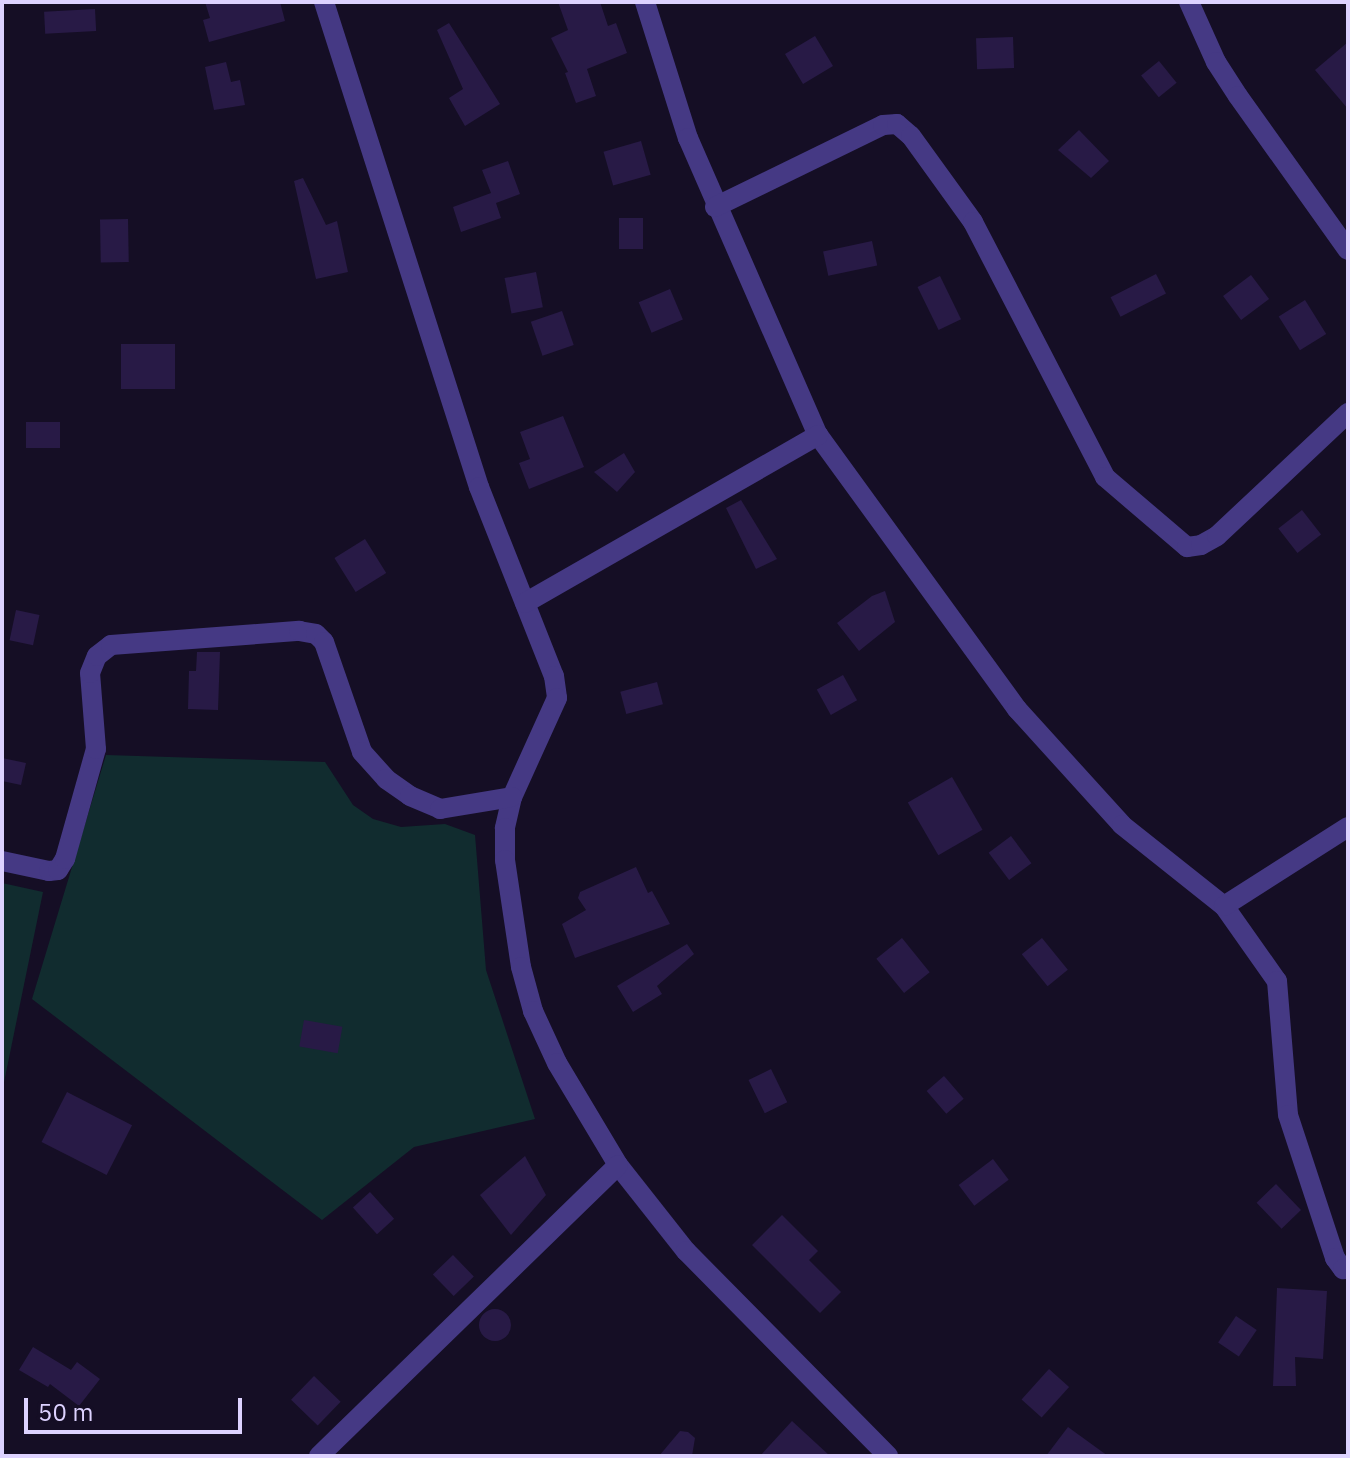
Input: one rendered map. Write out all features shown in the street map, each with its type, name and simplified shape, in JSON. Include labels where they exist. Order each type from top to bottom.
[{"type":"street","points":[[324,2],[479,487],[554,676],[557,698],[512,797],[505,828],[505,860],[521,967],[533,1011],[557,1063],[618,1165],[686,1251],[888,1456]]},
{"type":"street","points":[[645,2],[671,92],[715,207],[818,435],[1017,709],[1122,825],[1224,906],[1277,981],[1288,1115],[1335,1258],[1343,1269],[1348,1269]]},
{"type":"street","points":[[1189,2],[1231,85],[1348,250]]},
{"type":"street","points":[[715,207],[883,125],[897,124],[911,136],[973,222],[1105,477],[1187,547],[1201,545],[1217,536],[1348,413]]},
{"type":"street","points":[[525,603],[818,435]]},
{"type":"street","points":[[2,861],[49,871],[58,870],[65,859],[96,749],[90,673],[97,656],[111,645],[299,631],[316,634],[324,642],[362,752],[386,779],[410,796],[440,809],[512,797]]},
{"type":"street","points":[[1224,906],[1348,827]]},
{"type":"street","points":[[322,1455],[618,1165]]},
{"type":"green space","points":[[106,755],[325,762],[353,805],[373,819],[401,827],[445,824],[475,835],[486,970],[535,1119],[414,1147],[322,1220],[32,999]]},
{"type":"green space","points":[[2,883],[43,892],[2,1092]]},
{"type":"building","points":[[205,2],[280,2],[285,21],[209,42],[203,20],[210,18]]},
{"type":"building","points":[[558,2],[600,2],[608,26],[616,23],[627,53],[587,69],[596,96],[576,103],[565,73],[568,72],[551,38],[568,30]]},
{"type":"building","points":[[95,9],[96,31],[45,34],[44,12]]},
{"type":"building","points":[[449,23],[500,104],[465,126],[449,98],[463,89],[437,30]]},
{"type":"building","points":[[815,36],[833,66],[803,84],[785,54]]},
{"type":"building","points":[[1013,37],[1014,68],[977,69],[976,38]]},
{"type":"building","points":[[1348,42],[1348,109],[1315,70]]},
{"type":"building","points":[[1159,61],[1177,83],[1159,97],[1141,75]]},
{"type":"building","points":[[226,62],[231,82],[240,80],[245,105],[214,110],[205,67]]},
{"type":"building","points":[[1079,130],[1109,161],[1091,178],[1058,150]]},
{"type":"building","points":[[641,141],[651,175],[613,185],[604,152]]},
{"type":"building","points":[[508,161],[520,194],[496,203],[501,218],[461,232],[453,207],[491,193],[482,170]]},
{"type":"building","points":[[303,178],[326,225],[337,221],[348,272],[316,279],[294,181]]},
{"type":"building","points":[[619,218],[643,218],[643,249],[619,249]]},
{"type":"building","points":[[100,219],[128,219],[129,262],[101,262]]},
{"type":"building","points":[[872,241],[877,265],[828,276],[823,251]]},
{"type":"building","points":[[536,272],[543,307],[511,313],[505,278]]},
{"type":"building","points":[[1156,274],[1166,294],[1121,317],[1111,297]]},
{"type":"building","points":[[1251,275],[1269,299],[1241,320],[1223,296]]},
{"type":"building","points":[[940,276],[961,319],[939,330],[918,287]]},
{"type":"building","points":[[670,289],[683,319],[652,333],[639,302]]},
{"type":"building","points":[[1305,300],[1326,334],[1300,350],[1279,316]]},
{"type":"building","points":[[562,311],[574,345],[543,356],[531,322]]},
{"type":"building","points":[[121,344],[175,344],[175,389],[121,389]]},
{"type":"building","points":[[563,416],[584,467],[529,489],[519,463],[530,459],[520,432]]},
{"type":"building","points":[[26,422],[60,422],[60,448],[26,448]]},
{"type":"building","points":[[624,453],[635,472],[617,492],[594,472]]},
{"type":"building","points":[[741,500],[777,559],[756,569],[726,508]]},
{"type":"building","points":[[1302,510],[1321,534],[1297,553],[1278,528]]},
{"type":"building","points":[[365,539],[386,573],[356,592],[334,558]]},
{"type":"building","points":[[885,591],[895,622],[859,651],[837,623],[872,596]]},
{"type":"building","points":[[16,610],[39,615],[33,645],[10,640]]},
{"type":"building","points":[[197,652],[220,652],[218,710],[188,709],[189,671],[196,671]]},
{"type":"building","points":[[843,675],[857,700],[831,715],[817,690]]},
{"type":"building","points":[[657,682],[663,704],[626,714],[620,692]]},
{"type":"building","points":[[2,758],[26,763],[21,785],[2,781]]},
{"type":"building","points":[[952,777],[983,830],[938,855],[908,803]]},
{"type":"building","points":[[1011,836],[1031,863],[1009,880],[989,853]]},
{"type":"building","points":[[636,867],[648,893],[652,891],[670,924],[575,958],[562,924],[586,910],[578,898],[580,892]]},
{"type":"building","points":[[902,938],[930,972],[904,993],[876,959]]},
{"type":"building","points":[[1042,938],[1068,970],[1048,986],[1022,954]]},
{"type":"building","points":[[687,944],[694,954],[657,986],[662,994],[633,1012],[617,986]]},
{"type":"building","points":[[304,1020],[342,1027],[338,1053],[299,1047]]},
{"type":"building","points":[[771,1069],[787,1102],[765,1113],[749,1080]]},
{"type":"building","points":[[944,1076],[964,1099],[946,1114],[927,1091]]},
{"type":"building","points":[[67,1092],[132,1125],[107,1175],[42,1142]]},
{"type":"building","points":[[525,1156],[546,1195],[511,1235],[480,1195]]},
{"type":"building","points":[[993,1159],[1009,1180],[974,1206],[959,1185]]},
{"type":"building","points":[[1276,1184],[1301,1210],[1282,1229],[1257,1203]]},
{"type":"building","points":[[370,1192],[394,1219],[377,1234],[353,1207]]},
{"type":"building","points":[[782,1215],[818,1251],[809,1260],[841,1292],[820,1313],[752,1245]]},
{"type":"building","points":[[453,1255],[474,1277],[454,1296],[433,1274]]},
{"type":"building","points":[[1277,1288],[1327,1291],[1323,1359],[1295,1357],[1296,1386],[1273,1386]]},
{"type":"building","points":[[495,1309],[507,1313],[511,1325],[507,1337],[495,1341],[483,1337],[479,1325],[483,1313]]},
{"type":"building","points":[[1236,1316],[1257,1330],[1239,1357],[1218,1343]]},
{"type":"building","points":[[33,1347],[71,1370],[77,1362],[100,1379],[79,1406],[50,1384],[48,1387],[19,1370]]},
{"type":"building","points":[[1049,1369],[1069,1387],[1042,1418],[1022,1399]]},
{"type":"building","points":[[314,1376],[341,1402],[318,1425],[291,1400]]},
{"type":"building","points":[[792,1421],[830,1456],[760,1456]]},
{"type":"building","points":[[1068,1427],[1108,1456],[1046,1456]]},
{"type":"building","points":[[680,1431],[688,1432],[695,1438],[692,1456],[659,1456]]}]
